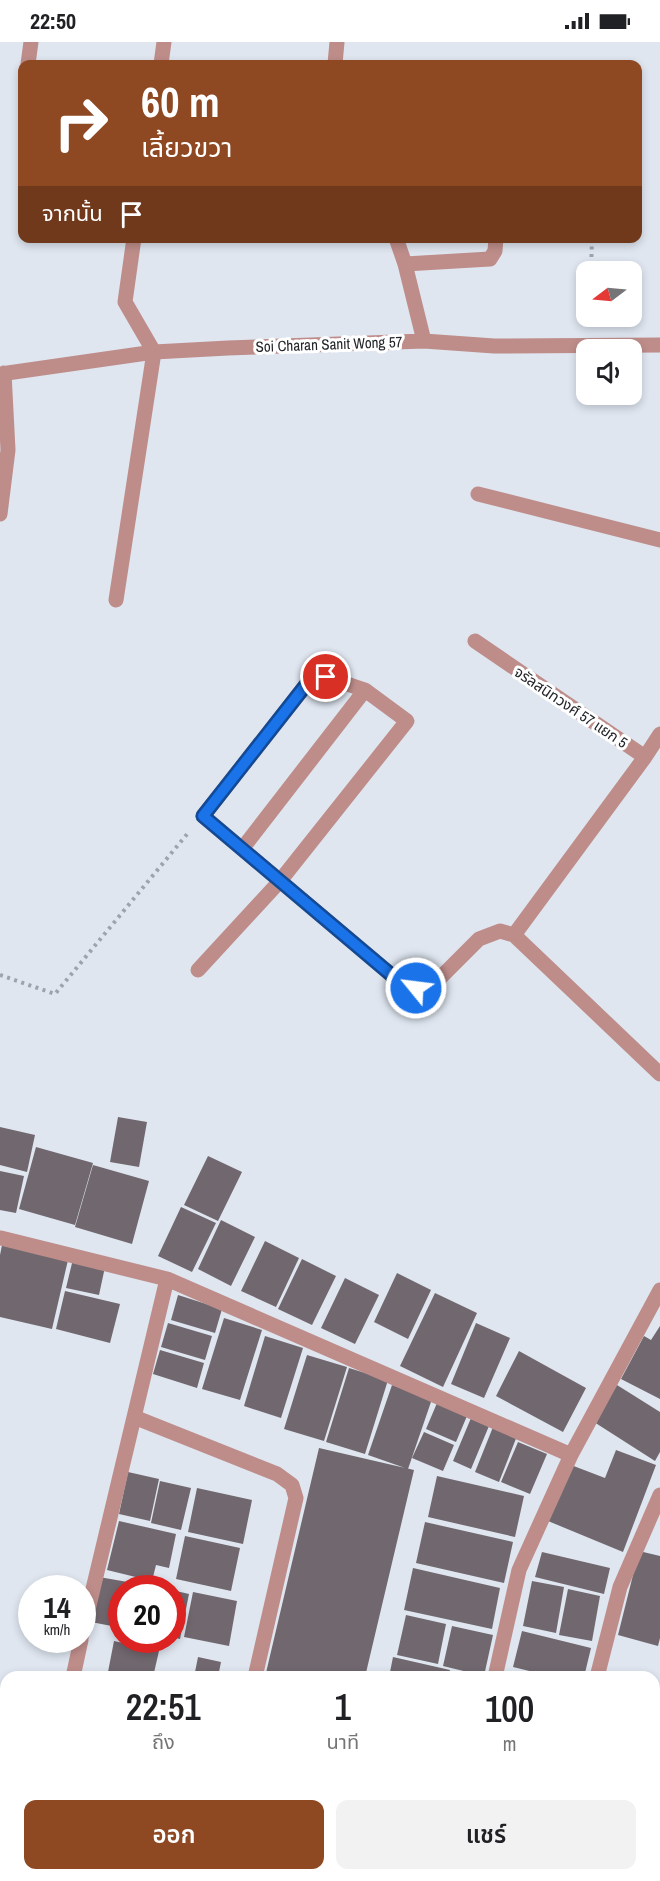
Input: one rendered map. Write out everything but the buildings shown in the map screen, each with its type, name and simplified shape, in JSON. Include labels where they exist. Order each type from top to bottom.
[{"type":"street","points":[[29,60],[31,42]]},
{"type":"street","points":[[162,60],[164,42]]},
{"type":"street","points":[[335,60],[337,42]]},
{"type":"street","points":[[116,600],[154,352],[125,302],[133,243]]},
{"type":"street","points":[[398,243],[424,341]]},
{"type":"street","points":[[405,264],[490,259],[495,251],[496,243]]},
{"type":"street","name":"Soi Charan Sanit Wong 57","points":[[2,373],[154,352],[424,341],[494,346],[660,345]]},
{"type":"street","points":[[0,514],[8,450],[2,373]]},
{"type":"street","points":[[478,494],[660,540]]},
{"type":"street","name":"จรัลสนิทวงศ์ 57 แยก 5","points":[[475,641],[645,757]]},
{"type":"street","points":[[198,970],[280,881],[406,721],[364,690],[326,677],[309,681],[203,816],[242,849],[280,881],[395,978],[416,988],[438,980],[479,939],[500,931],[514,935],[660,1074]]},
{"type":"street","points":[[242,849],[364,690]]},
{"type":"street","points":[[514,935],[660,734]]},
{"type":"street","points":[[1,1238],[167,1279],[571,1455]]},
{"type":"street","points":[[96,1577],[167,1279]]},
{"type":"street","points":[[496,1671],[519,1570],[571,1455],[660,1290]]},
{"type":"street","points":[[134,1418],[277,1474],[292,1485],[296,1498],[256,1671]]},
{"type":"street","points":[[599,1671],[620,1587],[660,1495]]},
{"type":"street","points":[[74,1671],[78,1653]]},
{"type":"path","points":[[591,261],[592,243]]},
{"type":"path","points":[[0,975],[55,994],[203,816]]},
{"type":"route","points":[[326,677],[309,681],[203,816],[395,978],[416,988]]}]
